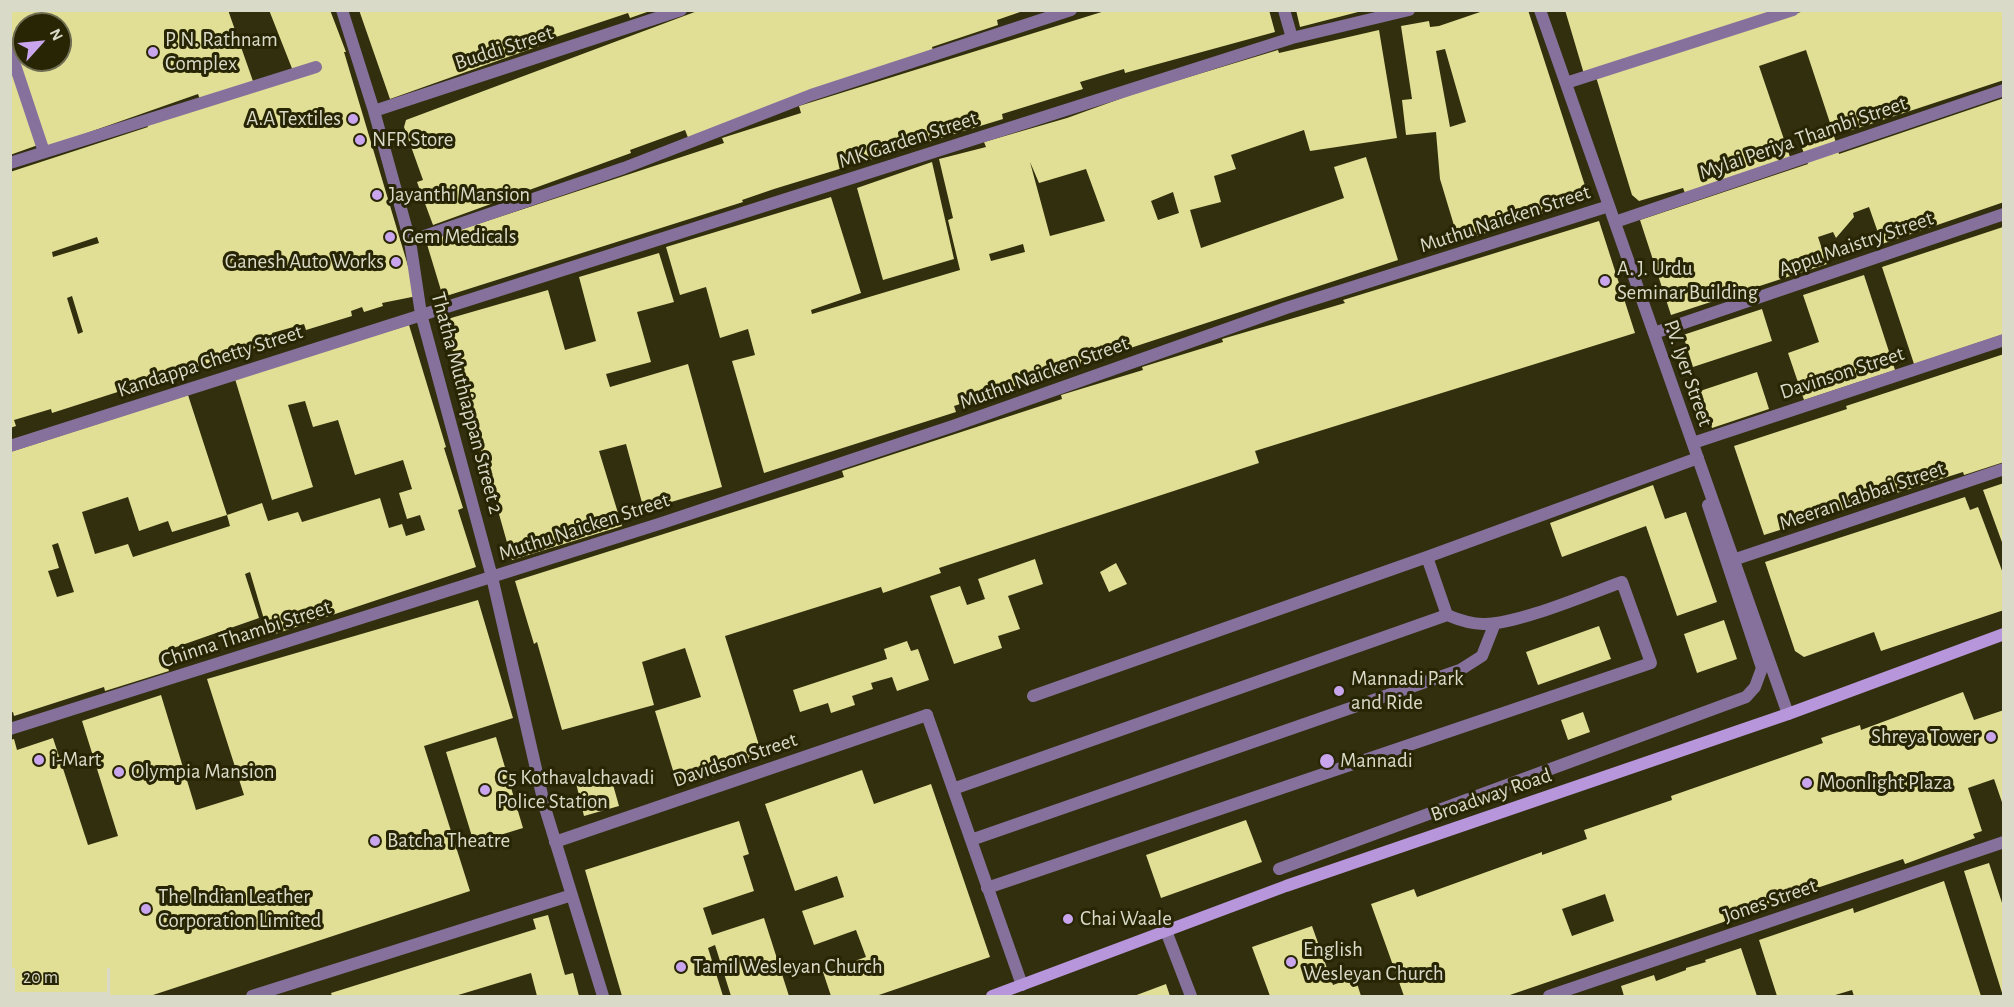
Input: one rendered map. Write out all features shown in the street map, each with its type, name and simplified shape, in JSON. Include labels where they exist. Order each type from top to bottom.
[{"type":"main road","name":"Broadway Road","points":[[992,996],[1297,882],[1788,714],[2004,634]]},
{"type":"street","name":"Thatha Muthiappan Street 2","points":[[342,10],[374,111],[410,241],[421,314],[492,577],[545,808],[603,996]]},
{"type":"street","name":"Buddi Street","points":[[374,111],[681,10]]},
{"type":"street","points":[[410,241],[624,168],[811,95],[1071,10]]},
{"type":"street","points":[[1284,10],[1292,38]]},
{"type":"street","name":"MK Garden Street","points":[[421,314],[1292,38],[1409,10]]},
{"type":"street","name":"P.V. Iyer Street","points":[[1540,10],[1693,443],[1695,459],[1788,714]]},
{"type":"street","points":[[1566,83],[1793,10]]},
{"type":"street","points":[[10,50],[44,152]]},
{"type":"street","points":[[10,163],[316,67]]},
{"type":"street","name":"Mylai Periya Thambi Street","points":[[1615,222],[2004,90]]},
{"type":"street","name":"Muthu Naicken Street","points":[[492,577],[952,426],[1286,308],[1609,206]]},
{"type":"street","name":"Appu Maistry Street","points":[[1654,333],[2004,214]]},
{"type":"street","name":"Kandappa Chetty Street","points":[[10,446],[421,314]]},
{"type":"street","name":"Davinson Street","points":[[1693,443],[2004,340]]},
{"type":"street","points":[[1033,696],[1427,557],[1695,459],[1762,668],[1755,687],[1746,697],[1279,869]]},
{"type":"street","name":"Meeran Labbai Street","points":[[1733,560],[2004,469]]},
{"type":"street","points":[[1427,557],[1447,615]]},
{"type":"street","name":"Chinna Thambi Street","points":[[10,729],[492,577]]},
{"type":"street","points":[[987,888],[1651,663],[1622,582],[1495,623],[1469,623],[1447,615],[953,789],[987,888],[1022,985]]},
{"type":"street","points":[[971,840],[1460,670],[1482,656],[1495,623]]},
{"type":"street","name":"Davidson Street","points":[[555,842],[927,715],[953,789]]},
{"type":"street","name":"Jones Street","points":[[1549,996],[2004,842]]},
{"type":"street","points":[[252,996],[572,895]]},
{"type":"street","points":[[1166,931],[1191,996]]},
{"type":"building","points":[[10,10],[228,10],[254,84],[201,102],[198,94],[47,147],[22,72],[72,72],[72,12],[12,12],[12,42]]},
{"type":"building","points":[[269,10],[330,10],[346,52],[344,52],[417,296],[382,303],[383,306],[364,312],[362,307],[351,311],[352,316],[306,330],[304,324],[272,333],[274,342],[52,413],[51,409],[14,420],[16,426],[10,428],[10,172],[148,127],[147,125],[293,71]],"holes":[[[97,237],[99,243],[53,257],[52,252]],[[72,296],[83,332],[78,334],[67,298]]]},
{"type":"building","points":[[359,10],[650,11],[630,18],[628,13],[538,43],[539,46],[390,99]]},
{"type":"building","points":[[700,10],[1023,11],[997,20],[998,25],[932,47],[933,51],[689,140],[685,130],[630,150],[631,153],[433,225],[417,182],[423,180],[404,127],[406,120]]},
{"type":"building","points":[[1108,10],[1269,10],[1275,32],[1125,73],[1124,69],[1080,82],[1083,89],[1002,114],[1003,119],[774,189],[742,200],[743,202],[443,297],[426,241],[724,143],[722,138],[801,113],[799,106]]},
{"type":"building","points":[[1296,10],[1362,10],[1362,11],[1300,27]]},
{"type":"building","points":[[1486,10],[1528,10],[1589,198],[1459,242],[1440,179],[1436,132],[1406,135],[1402,100],[1412,99],[1401,26],[1429,21],[1430,27]],"holes":[[[1445,49],[1466,122],[1450,127],[1436,51]]]},
{"type":"building","points":[[1565,10],[1783,10],[1584,74]]},
{"type":"building","points":[[1807,10],[2004,10],[2004,80],[1834,136],[1839,154],[2004,98],[2004,202],[1882,244],[1869,207],[1853,213],[1854,217],[1836,238],[1833,232],[1818,237],[1827,264],[1671,315],[1640,220],[1808,164],[1802,148],[1833,132],[1806,50],[1759,66],[1790,157],[1685,193],[1683,188],[1639,201],[1632,195],[1596,77]]},
{"type":"building","points":[[1379,30],[1397,138],[1310,151],[1304,130],[1231,155],[1236,169],[1214,176],[1221,202],[1190,210],[1201,248],[1344,198],[1334,167],[1366,157],[1398,260],[954,406],[956,412],[764,473],[732,361],[755,355],[748,329],[720,338],[706,287],[680,295],[666,247],[831,197],[861,293],[811,310],[812,314],[960,270],[948,220],[953,218],[939,159],[986,147],[984,142],[1067,118],[1139,92],[1278,50],[1279,53]],"holes":[[[1030,162],[1039,183],[1086,169],[1105,221],[1050,236]],[[1173,192],[1179,213],[1158,220],[1151,201]],[[1023,244],[1025,252],[991,261],[989,254]]]},
{"type":"building","points":[[10,63],[38,145],[10,155]]},
{"type":"building","points":[[932,162],[954,259],[883,280],[857,188]]},
{"type":"building","points":[[1599,221],[1635,333],[1255,451],[1259,463],[939,568],[941,573],[883,593],[881,587],[725,636],[763,758],[723,770],[724,773],[678,787],[655,711],[701,697],[685,648],[642,662],[654,705],[562,730],[537,642],[534,644],[515,581],[844,477],[842,471],[1062,399],[1061,395],[1143,370],[1142,367],[1223,342],[1222,339],[1345,303],[1343,300]]},
{"type":"building","points":[[2003,227],[2004,334],[1914,364],[1882,267]]},
{"type":"building","points":[[659,253],[674,302],[637,312],[651,362],[606,374],[610,387],[688,364],[722,487],[644,510],[626,444],[599,451],[622,526],[512,560],[444,320],[548,290],[565,350],[596,341],[579,277]]},
{"type":"building","points":[[1864,275],[1895,370],[1804,400],[1788,353],[1819,342],[1803,295]]},
{"type":"building","points":[[1762,309],[1772,341],[1693,367],[1683,335]]},
{"type":"building","points":[[409,325],[463,508],[458,510],[476,567],[269,636],[250,572],[245,574],[259,618],[162,652],[169,671],[105,691],[104,687],[14,716],[13,712],[10,713],[10,452],[188,395],[227,515],[262,503],[268,521],[298,512],[302,522],[380,498],[389,528],[402,524],[406,536],[425,530],[420,515],[407,519],[399,493],[412,489],[403,460],[355,475],[338,420],[313,427],[305,401],[288,405],[313,487],[272,500],[235,379]],"holes":[[[128,497],[139,531],[168,521],[172,532],[227,515],[230,526],[133,557],[128,544],[95,554],[82,512]],[[58,543],[74,592],[57,597],[48,571],[59,568],[52,545]]]},
{"type":"building","points":[[2004,354],[2004,462],[1964,475],[1963,472],[1764,535],[1734,446]]},
{"type":"building","points":[[1757,372],[1769,409],[1712,428],[1700,391]]},
{"type":"building","points":[[2004,483],[2004,545],[2003,545],[1983,490]]},
{"type":"building","points":[[1653,485],[1665,519],[1686,512],[1717,602],[1677,616],[1646,526],[1562,557],[1550,523]]},
{"type":"building","points":[[1965,497],[1970,510],[1978,507],[2004,576],[2004,610],[1881,651],[1874,632],[1804,657],[1795,651],[1765,562]]},
{"type":"building","points":[[1035,559],[1043,584],[1008,596],[1020,629],[998,636],[1002,648],[954,664],[930,596],[960,586],[967,605],[985,599],[978,579]]},
{"type":"building","points":[[1116,563],[1127,584],[1109,592],[1100,572]]},
{"type":"building","points":[[478,600],[513,718],[424,746],[470,891],[150,996],[10,996],[10,740],[14,739],[17,750],[53,738],[88,845],[118,836],[82,721],[161,695],[196,810],[244,795],[207,679]]},
{"type":"building","points":[[1724,620],[1737,659],[1697,673],[1684,634]]},
{"type":"building","points":[[1599,626],[1611,659],[1538,685],[1526,652]]},
{"type":"building","points":[[907,641],[911,651],[918,649],[929,680],[897,691],[892,677],[871,683],[873,689],[852,696],[855,705],[831,713],[828,703],[800,712],[793,690],[887,659],[884,649]]},
{"type":"building","points":[[1963,692],[1974,720],[2004,710],[2004,808],[1994,779],[1968,788],[1982,831],[1973,834],[1975,838],[1905,864],[1903,859],[1814,889],[1814,891],[1507,996],[1404,996],[1371,904],[1414,889],[1417,897],[1542,852],[1542,855],[1587,839],[1584,830],[1672,800],[1671,796],[1823,743],[1821,738],[1860,725],[1861,730]],"holes":[[[1605,894],[1614,921],[1572,936],[1562,909]]]},
{"type":"building","points":[[1583,712],[1590,732],[1568,740],[1561,720]]},
{"type":"building","name":"C5 Kothavalchavadi Police Station","points":[[496,737],[523,828],[474,843],[446,752]]},
{"type":"building","points":[[862,770],[874,804],[931,784],[990,957],[876,996],[831,996],[823,972],[866,957],[856,930],[814,945],[802,911],[844,897],[837,876],[795,891],[765,804]]},
{"type":"building","points":[[610,774],[619,806],[584,816],[576,783]]},
{"type":"building","points":[[1246,820],[1262,862],[1161,898],[1146,855]]},
{"type":"building","points":[[739,821],[749,854],[743,856],[754,891],[703,908],[712,935],[764,918],[789,996],[731,996],[715,945],[708,948],[723,996],[622,996],[585,870]]},
{"type":"building","points":[[1989,863],[2004,909],[2003,996],[1964,871]]},
{"type":"building","points":[[1944,881],[1981,996],[1854,996],[1852,990],[1832,996],[1777,996],[1759,940],[1853,908],[1854,913]]},
{"type":"building","points":[[548,915],[565,975],[573,973],[579,996],[537,996],[531,973],[455,996],[332,996],[331,993],[536,929],[533,919]]},
{"type":"building","name":"English Wesleyan Church","points":[[1312,926],[1333,985],[1355,977],[1361,996],[1270,996],[1252,947]]},
{"type":"building","points":[[1741,948],[1757,996],[1624,996],[1621,986],[1654,975],[1656,981],[1706,962],[1705,960]]},
{"type":"building","points":[[1166,984],[1170,996],[1134,996]]},
{"type":"place","name":"P. N. Rathnam Complex","points":[[153,52]]},
{"type":"place","name":"A.A Textiles","points":[[353,119]]},
{"type":"place","name":"NFR Store","points":[[360,140]]},
{"type":"place","name":"Jayanthi Mansion","points":[[377,195]]},
{"type":"place","name":"Gem Medicals","points":[[390,237]]},
{"type":"place","name":"Ganesh Auto Works","points":[[396,262]]},
{"type":"place","name":"A. J. Urdu Seminar Building","points":[[1605,281]]},
{"type":"place","name":"Mannadi Park and Ride","points":[[1339,691]]},
{"type":"place","name":"Shreya Tower","points":[[1991,737]]},
{"type":"place","name":"i-Mart","points":[[39,760]]},
{"type":"place","name":"Mannadi","points":[[1327,761]]},
{"type":"place","name":"Olympia Mansion","points":[[119,772]]},
{"type":"place","name":"Moonlight Plaza","points":[[1807,783]]},
{"type":"place","name":"C5 Kothavalchavadi Police Station","points":[[485,790]]},
{"type":"place","name":"Batcha Theatre","points":[[375,841]]},
{"type":"place","name":"The Indian Leather Corporation Limited","points":[[146,909]]},
{"type":"place","name":"Chai Waale","points":[[1068,919]]},
{"type":"place","name":"English Wesleyan Church","points":[[1291,962]]},
{"type":"place","name":"Tamil Wesleyan Church","points":[[681,967]]}]
